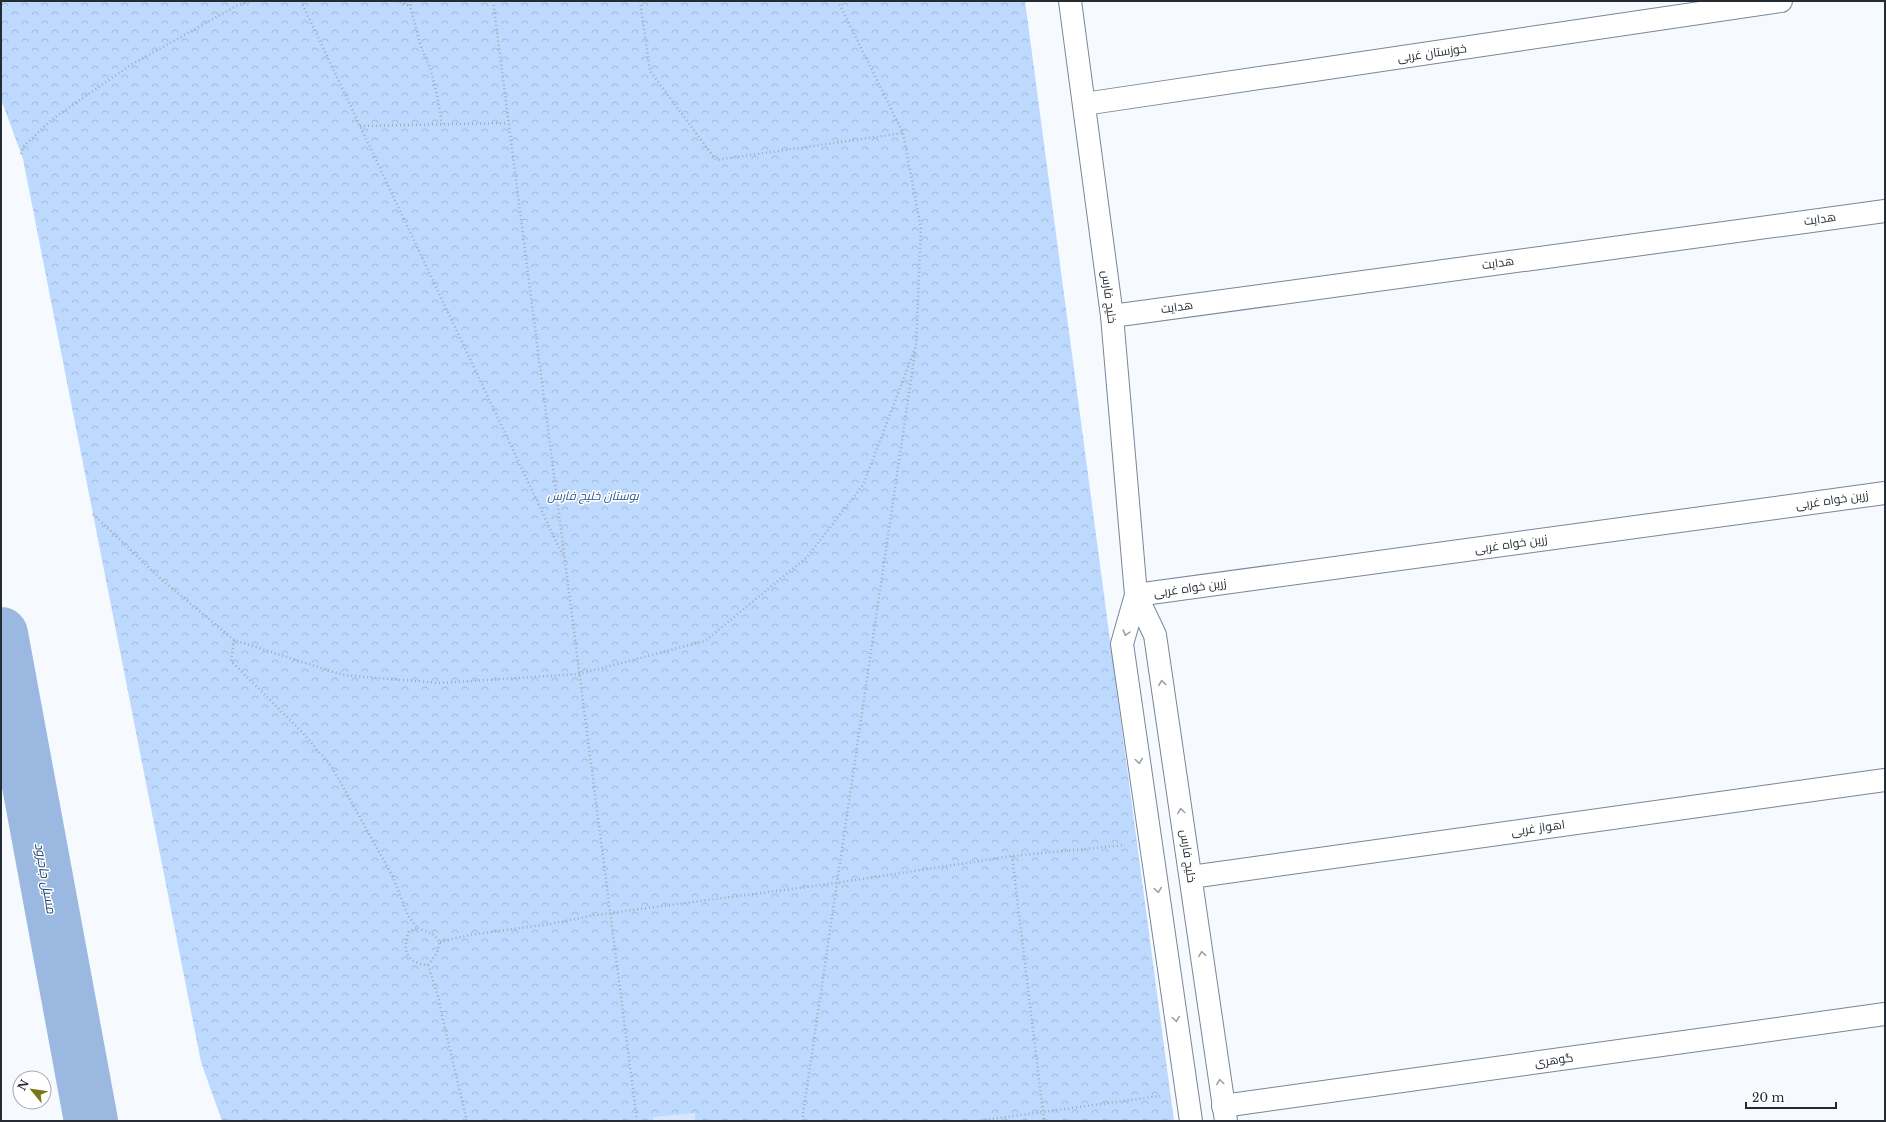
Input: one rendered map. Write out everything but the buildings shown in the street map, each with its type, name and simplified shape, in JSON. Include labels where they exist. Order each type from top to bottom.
[{"type":"street","name":"خلیج فارس","points":[[1070,1],[1112,316],[1136,595],[1122,644],[1191,1121]]},
{"type":"street","name":"خوزستان غربی","points":[[1084,104],[1781,1]]},
{"type":"street","name":"هدایت","points":[[1112,316],[1885,210]]},
{"type":"street","name":"زرین خواه غربی","points":[[1136,595],[1885,492]]},
{"type":"street","name":"خلیج فارس","points":[[1136,595],[1156,635],[1224,1114]]},
{"type":"street","name":"اهواز غربی","points":[[1191,877],[1885,780]]},
{"type":"street","name":"گوهری","points":[[1224,1114],[1885,1014]]},
{"type":"path","points":[[21,154],[24,146],[51,120],[129,66],[238,5],[251,1]]},
{"type":"path","points":[[301,1],[565,560]]},
{"type":"path","points":[[396,1],[410,6]]},
{"type":"path","points":[[413,1],[410,6],[421,46],[430,68],[437,94],[442,124]]},
{"type":"path","points":[[493,1],[637,1121]]},
{"type":"path","points":[[640,1],[650,71],[716,160],[903,133]]},
{"type":"path","points":[[802,1121],[916,346],[921,228],[903,133],[838,1]]},
{"type":"path","points":[[360,126],[508,123]]},
{"type":"path","points":[[93,514],[162,580],[234,640],[343,675],[440,683],[579,674],[705,641],[807,557],[863,485],[916,346]]},
{"type":"path","points":[[234,640],[231,661],[302,733],[332,767],[392,878],[408,916],[418,928],[434,935],[440,942]]},
{"type":"path","points":[[440,942],[469,935],[550,924],[595,915],[836,883],[1012,856],[1130,844]]},
{"type":"path","points":[[1012,856],[1044,1121]]},
{"type":"path","points":[[418,928],[409,931],[405,944],[408,956],[417,964],[428,965]]},
{"type":"path","points":[[428,965],[437,953],[440,942]]},
{"type":"path","points":[[428,965],[438,996],[467,1121]]},
{"type":"path","points":[[977,1121],[1163,1096]]},
{"type":"green space","name":"بوستان خلیج فارس","points":[[1,1],[1025,1],[1174,1121],[222,1121],[201,1062],[23,159],[1,99]]},
{"type":"waterway","name":"مسیل جاجرود","points":[[1,634],[91,1121]]}]
